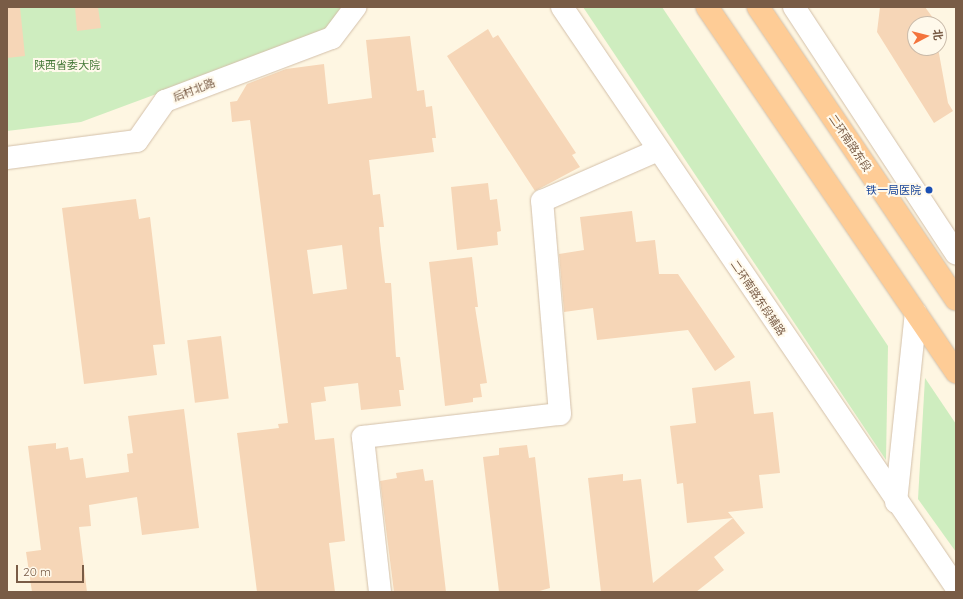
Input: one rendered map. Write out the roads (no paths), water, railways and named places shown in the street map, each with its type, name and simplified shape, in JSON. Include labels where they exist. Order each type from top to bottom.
[{"type":"highway","points":[[707,7],[956,372]]},
{"type":"highway","name":"二环南路东段","points":[[758,7],[956,299]]},
{"type":"main road","name":"后村北路","points":[[7,158],[138,141],[165,101],[332,38],[355,7]]},
{"type":"main road","name":"二环南路东段辅路","points":[[562,7],[896,502],[956,587]]},
{"type":"main road","points":[[798,8],[956,254]]},
{"type":"main road","points":[[380,592],[363,437],[560,414],[542,202],[658,150]]},
{"type":"main road","points":[[896,502],[916,312]]},
{"type":"place","name":"铁一局医院","points":[[929,190]]},
{"type":"park label","name":"陕西省委大院","points":[[67,65]]}]
